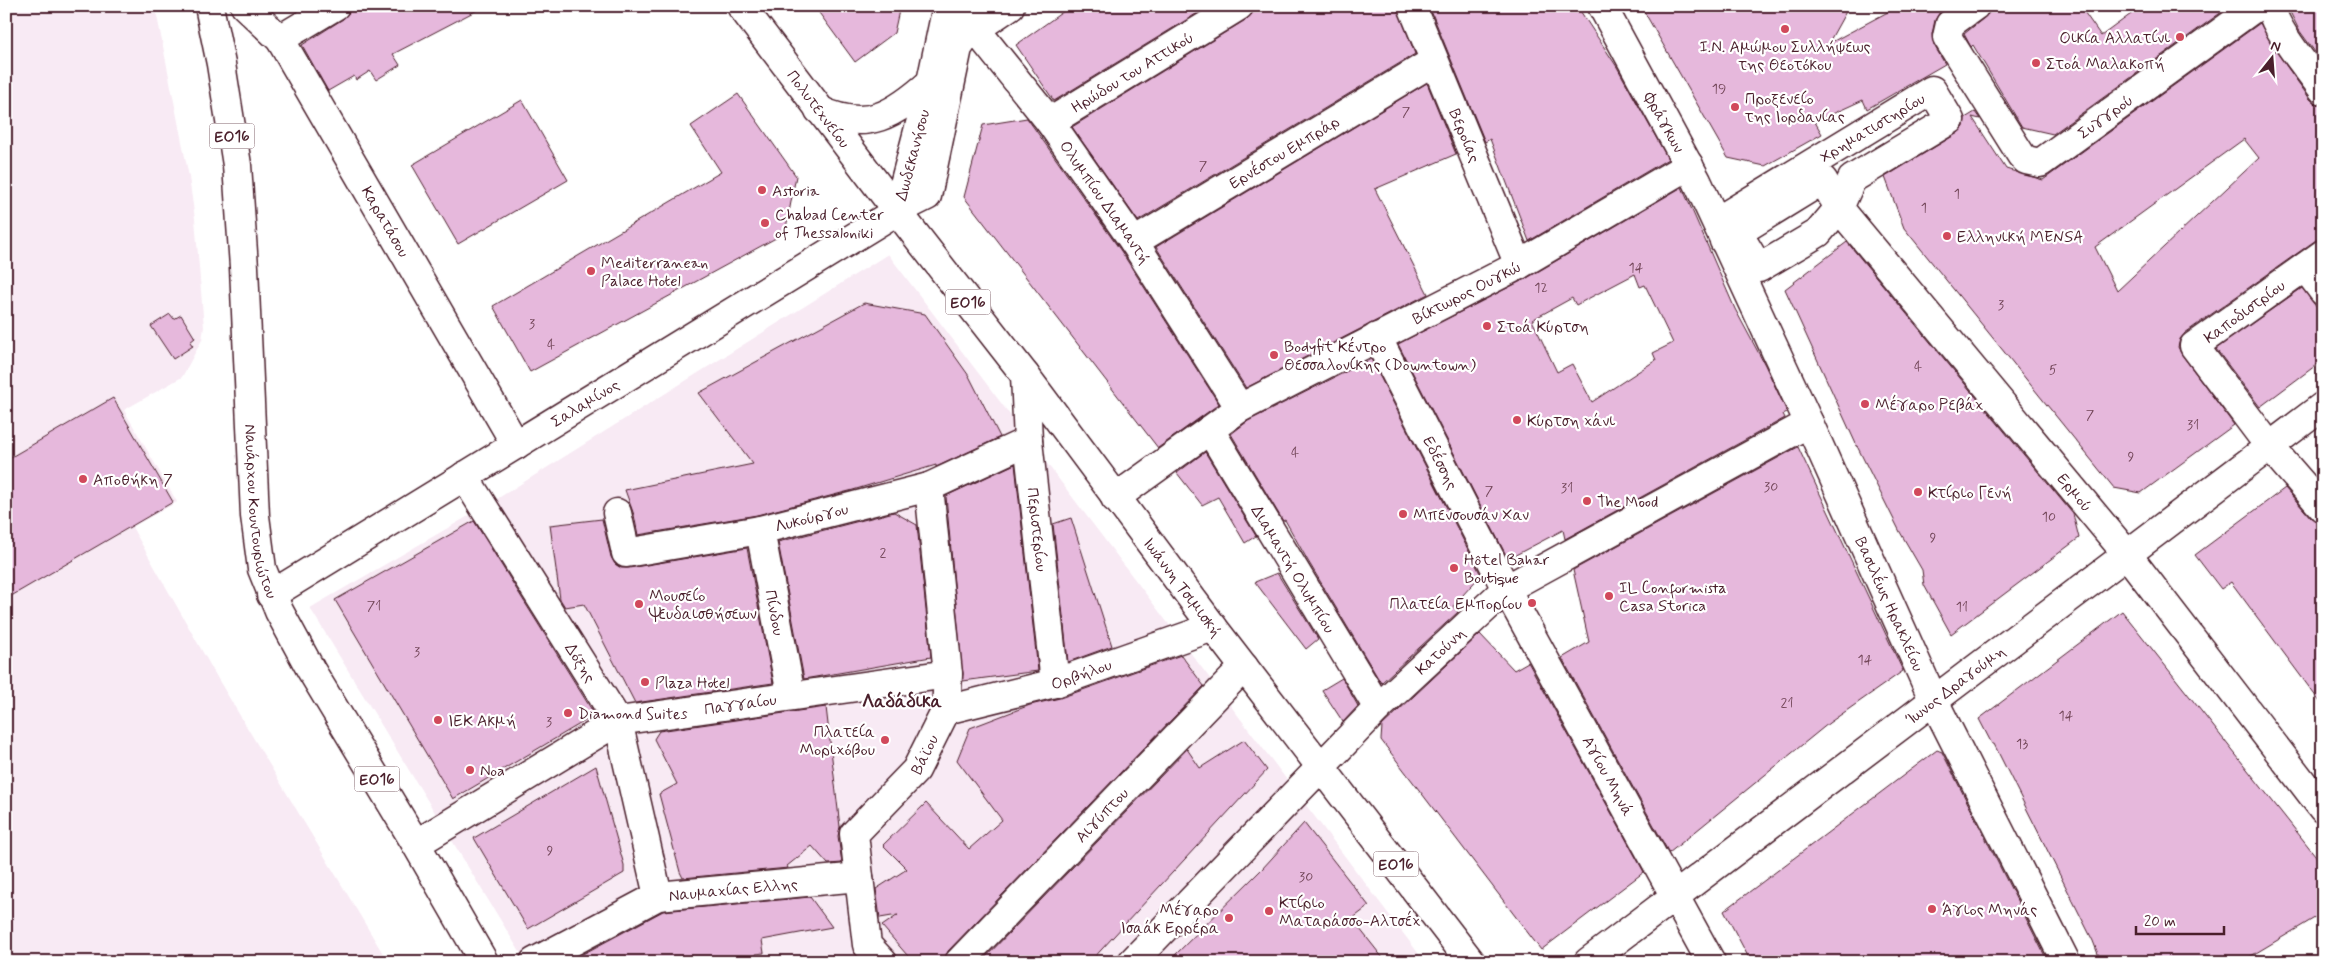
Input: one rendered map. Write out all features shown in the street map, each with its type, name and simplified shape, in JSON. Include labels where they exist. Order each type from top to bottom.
[{"type":"street","name":"Ναυάρχου Κουντουριώτου","points":[[209,6],[221,64],[237,165],[244,267],[255,516],[260,562],[271,595],[311,670],[416,844],[484,962]]},
{"type":"street","name":"Καρατάσου","points":[[244,6],[280,39],[516,445]]},
{"type":"street","points":[[280,39],[335,6]]},
{"type":"street","name":"Πολυτεχνείου","points":[[741,6],[897,211]]},
{"type":"street","name":"Δωδεκανήσου","points":[[897,211],[931,82],[947,6]]},
{"type":"street","name":"Ολυμπίου Διαμαντή","points":[[956,6],[966,39],[1050,122],[1134,242],[1240,408]]},
{"type":"street","points":[[966,39],[1010,6]]},
{"type":"street","name":"Ηρώδου του Αττικού","points":[[1050,122],[1239,6]]},
{"type":"street","name":"Βεροίας","points":[[1412,6],[1519,265]]},
{"type":"street","name":"Φράγκων","points":[[1602,6],[1730,237]]},
{"type":"street","name":"Συγγρού","points":[[1975,6],[1955,19],[1947,30],[1950,43],[2022,155],[2026,160],[2040,163],[2257,6]]},
{"type":"street","points":[[2270,6],[2282,32],[2323,90]]},
{"type":"street","name":"Δωδεκανήσου","points":[[897,211],[927,196],[966,39]]},
{"type":"street","name":"Ερνέστου Εμπράρ","points":[[1134,242],[1434,61]]},
{"type":"street","points":[[819,110],[838,117],[862,120],[877,119],[903,106],[931,82]]},
{"type":"street","name":"Χρηματιστηρίου","points":[[1932,90],[1950,120],[1852,179],[1839,208],[1818,233],[1759,268],[1730,237],[1727,215],[1932,90]]},
{"type":"street","name":"Βίκτωρος Ουγκώ","points":[[1115,498],[1240,408],[1519,265],[1689,165]]},
{"type":"street","name":"Ερμού","points":[[1730,237],[1823,180],[1839,208],[2126,553],[2323,809]]},
{"type":"street","name":"Σαλαμίνος","points":[[271,595],[897,211]]},
{"type":"street","name":"Ιωάννη Τσιμισκή","points":[[897,211],[1025,375],[1213,627],[1471,962]]},
{"type":"street","name":"Βασιλέως Ηρακλείου","points":[[1730,237],[1809,423],[1934,699],[2066,962]]},
{"type":"street","points":[[2314,261],[2323,291]]},
{"type":"street","name":"Καποδιστρίου","points":[[2270,447],[2194,346],[2314,261]]},
{"type":"street","name":"Εδέσσης","points":[[1377,337],[1506,589]]},
{"type":"street","name":"Περιστερίου","points":[[1025,375],[1028,441],[1055,683]]},
{"type":"street","name":"Ίωνος Δραγούμη","points":[[1588,962],[2126,553],[2323,406]]},
{"type":"street","name":"Κατούνη","points":[[1132,962],[1378,708],[1506,589],[1809,423]]},
{"type":"street","name":"Διαμαντή Ολυμπίου","points":[[1210,430],[1378,708]]},
{"type":"street","name":"Λυκούργου","points":[[617,513],[626,553],[760,530],[929,487],[1028,441]]},
{"type":"street","points":[[2270,447],[2323,508]]},
{"type":"street","name":"Δόξης","points":[[464,476],[618,721],[658,896]]},
{"type":"street","name":"Βάϊου","points":[[883,962],[867,945],[854,834],[916,770],[946,710],[948,674],[929,487]]},
{"type":"street","name":"Πίνδου","points":[[760,530],[791,695]]},
{"type":"street","name":"Αγίου Μηνά","points":[[1506,589],[1711,962]]},
{"type":"street","name":"Ορβήλου","points":[[946,710],[1055,683],[1213,627]]},
{"type":"street","name":"Αιγύπτου","points":[[959,962],[1244,667]]},
{"type":"street","name":"Παγγαίου","points":[[416,844],[618,721],[948,674]]},
{"type":"street","name":"Ναυμαχίας Ελλης","points":[[534,962],[658,896],[859,877]]},
{"type":"shaded area","points":[[6,6],[155,6],[189,177],[195,219],[204,327],[202,340],[182,377],[124,410],[177,502],[132,527],[218,679],[388,962],[6,962]]},
{"type":"shaded area","points":[[888,254],[1425,962],[526,962],[310,608],[484,507]]},
{"type":"building","points":[[351,6],[485,6],[393,54],[400,65],[376,80],[370,71],[356,80],[354,76],[328,91],[302,45],[343,19],[348,14]]},
{"type":"building","points":[[814,6],[900,6],[894,33],[855,62]]},
{"type":"building","points":[[1071,6],[1209,6],[1054,101],[1016,45]]},
{"type":"building","points":[[1255,6],[1397,6],[1415,54],[1138,221],[1072,127],[1247,19],[1252,14]]},
{"type":"building","points":[[1429,6],[1577,6],[1617,67],[1668,159],[1529,241],[1490,139],[1485,142]]},
{"type":"building","points":[[1641,6],[1849,6],[1828,44],[1899,6],[1948,6],[1940,12],[1935,20],[1932,34],[1934,45],[1945,64],[1867,109],[1863,100],[1815,122],[1822,134],[1765,166],[1728,158]]},
{"type":"building","points":[[1990,6],[2080,6],[2101,36],[2142,6],[2230,6],[2053,134],[2022,127],[1973,45],[1971,47],[1964,34],[1989,13]]},
{"type":"building","points":[[2287,6],[2323,6],[2323,63],[2299,30]]},
{"type":"building","points":[[2260,23],[2273,47],[2310,99],[2316,104],[2323,105],[2323,235],[2185,333],[2180,339],[2178,347],[2182,355],[2234,425],[2141,493],[2114,488],[1904,228],[1885,177],[1958,133],[1964,127],[1965,118],[1975,112],[1980,119],[1972,117],[2006,169],[2043,180]],"holes":[[[2244,139],[2259,158],[2117,291],[2095,247]]]},
{"type":"building","points":[[1427,83],[1456,154],[1375,189],[1428,294],[1246,388],[1156,247]]},
{"type":"building","points":[[738,94],[796,176],[785,233],[530,372],[493,306],[721,172],[691,126]]},
{"type":"building","points":[[522,100],[568,180],[458,244],[412,165]]},
{"type":"building","points":[[1027,118],[1121,251],[1219,404],[1158,448],[964,197],[983,125]]},
{"type":"building","points":[[1682,187],[1735,309],[1765,365],[1787,412],[1783,414],[1785,418],[1565,539],[1563,530],[1508,559],[1398,344],[1527,278]],"holes":[[[1635,274],[1640,287],[1645,285],[1673,343],[1653,353],[1656,360],[1592,402],[1572,364],[1557,372],[1532,320],[1572,298],[1576,305]]]},
{"type":"building","points":[[1847,242],[2073,514],[2079,538],[1951,634],[1924,585],[1922,570],[1900,532],[1856,444],[1785,289]]},
{"type":"building","points":[[2302,288],[2323,316],[2323,360],[2260,407],[2216,349]]},
{"type":"building","points":[[864,303],[925,314],[969,376],[1000,437],[936,467],[936,465],[853,490],[757,515],[638,535],[634,515],[625,490],[753,464],[699,393]]},
{"type":"building","points":[[170,314],[174,319],[181,315],[195,338],[190,342],[193,346],[173,359],[151,326]]},
{"type":"building","points":[[1371,359],[1481,575],[1453,606],[1458,612],[1381,683],[1285,520],[1283,521],[1231,434],[1248,421]]},
{"type":"building","name":"Αποθήκη 7","points":[[113,398],[173,502],[6,599],[6,460]]},
{"type":"building","points":[[1798,447],[1903,671],[1829,723],[1669,853],[1562,658],[1589,642],[1573,570]]},
{"type":"building","points":[[1205,452],[1256,536],[1245,543],[1218,497],[1202,505],[1177,473]]},
{"type":"building","points":[[1015,464],[1038,671],[963,681],[946,496]]},
{"type":"building","points":[[2285,488],[2311,518],[2323,523],[2323,706],[2231,582],[2221,589],[2195,555]]},
{"type":"building","points":[[894,512],[917,525],[931,657],[804,679],[778,542]]},
{"type":"building","points":[[1071,518],[1112,646],[1068,662],[1053,524]]},
{"type":"building","points":[[602,519],[611,557],[615,564],[621,568],[747,548],[773,683],[635,703],[584,604],[565,607],[560,599],[550,525]]},
{"type":"building","points":[[474,521],[595,715],[453,799],[335,600]]},
{"type":"building","points":[[1277,573],[1318,639],[1306,649],[1255,582]]},
{"type":"building","points":[[2122,611],[2323,865],[2323,913],[2241,962],[2101,962],[2093,941],[1994,744],[1992,744],[1979,719]]},
{"type":"building","points":[[1480,634],[1514,670],[1528,662],[1644,872],[1541,950],[1381,740],[1382,726]]},
{"type":"building","points":[[1181,655],[1204,686],[948,951],[944,962],[913,962],[882,926],[898,915],[880,918],[876,889],[907,869],[883,845],[926,803],[969,849],[1002,820],[957,760],[970,728],[1030,705],[1060,698]]},
{"type":"building","points":[[1342,678],[1358,706],[1343,722],[1322,690]]},
{"type":"building","points":[[826,707],[840,827],[838,836],[842,863],[828,864],[812,846],[787,866],[788,868],[683,878],[659,794],[677,784],[654,739],[659,731]]},
{"type":"building","points":[[1244,740],[1267,770],[1090,962],[981,962],[1187,749],[1200,768]]},
{"type":"building","points":[[1937,750],[1942,752],[2048,962],[1751,962],[1724,911]]},
{"type":"building","points":[[596,766],[624,865],[624,873],[528,929],[474,838]]},
{"type":"building","points":[[1304,823],[1369,906],[1352,919],[1386,962],[1168,962],[1262,869]]},
{"type":"building","points":[[810,897],[832,927],[762,940],[764,953],[756,954],[757,962],[568,962],[663,911]]},
{"type":"place","name":"I.N. Αμώμου Συλλήψεως της Θεοτόκου","points":[[1785,29]]},
{"type":"place","name":"Οικία Αλλατίνι","points":[[2180,37]]},
{"type":"place","name":"Στοά Μαλακοπή","points":[[2036,63]]},
{"type":"place","name":"Προξενείο της Ιορδανίας","points":[[1735,107]]},
{"type":"place","name":"Astoria","points":[[762,190]]},
{"type":"place","name":"Chabad Center of Thessaloniki","points":[[765,223]]},
{"type":"place","name":"Ελληνική MENSA","points":[[1947,236]]},
{"type":"place","name":"Mediterranean Palace Hotel","points":[[591,271]]},
{"type":"place","name":"Στοά Κύρτση","points":[[1487,326]]},
{"type":"place","name":"Bodyfit Κέντρο Θεσσαλονίκης (Downtown)","points":[[1274,355]]},
{"type":"place","name":"Μέγαρο Ρεβάχ","points":[[1865,404]]},
{"type":"place","name":"Κύρτση χάνι","points":[[1517,420]]},
{"type":"place","name":"Αποθήκη 7","points":[[83,479]]},
{"type":"place","name":"Κτίριο Γενή","points":[[1918,492]]},
{"type":"place","name":"The Mood","points":[[1587,501]]},
{"type":"place","name":"Μπενσουσάν Χαν","points":[[1403,514]]},
{"type":"place","name":"Hôtel Bahar Boutique","points":[[1454,568]]},
{"type":"place","name":"IL Conformista Casa Storica","points":[[1609,596]]},
{"type":"place","name":"Πλατεία Εμπορίου","points":[[1532,603]]},
{"type":"place","name":"Μουσείο Ψευδαισθήσεων","points":[[639,604]]},
{"type":"place","name":"Plaza Hotel","points":[[645,682]]},
{"type":"place","name":"Diamond Suites","points":[[568,713]]},
{"type":"place","name":"ΙΕΚ Ακμή","points":[[438,720]]},
{"type":"place","name":"Πλατεία Μοριχόβου","points":[[885,740]]},
{"type":"place","name":"Noa","points":[[470,770]]},
{"type":"place","name":"Άγιος Μηνάς","points":[[1932,909]]},
{"type":"place","name":"Κτίριο Ματαράσσο-Αλτσέχ","points":[[1269,911]]},
{"type":"place","name":"Μέγαρο Ισαάκ Ερρέρα","points":[[1229,918]]},
{"type":"district","name":"Λαδάδικα","points":[[902,701]]}]
